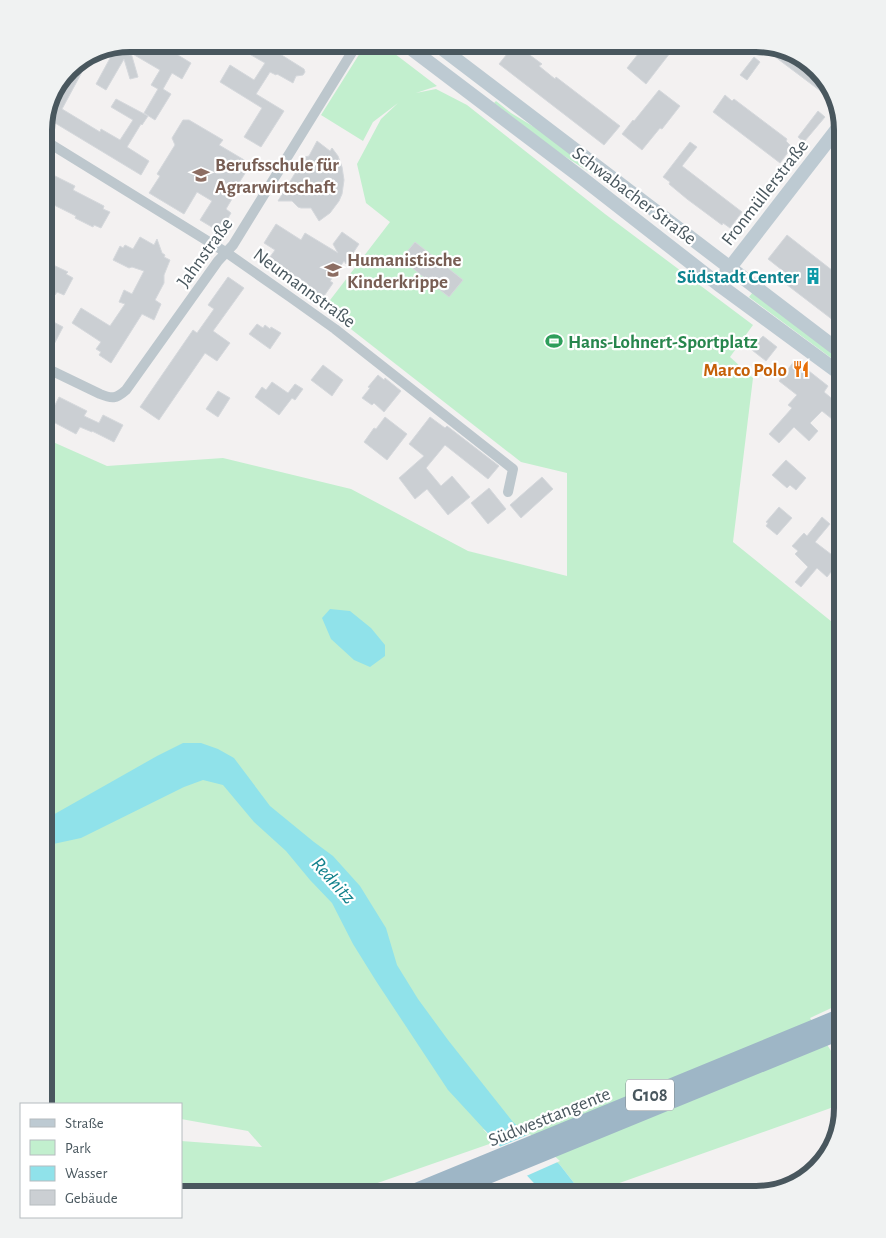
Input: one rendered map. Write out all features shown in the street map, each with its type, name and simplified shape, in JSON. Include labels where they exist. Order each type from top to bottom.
[{"type":"highway","name":"Südwesttangente","points":[[436,1185],[487,1169],[821,1032],[834,1022]]},
{"type":"highway","name":"Südwesttangente","points":[[821,1032],[834,1031]]},
{"type":"highway","name":"Südwesttangente","points":[[459,1186],[487,1169]]},
{"type":"main road","name":"Schwabacher Straße","points":[[416,52],[718,284],[834,369]]},
{"type":"main road","name":"Schwabacher Straße","points":[[447,53],[834,347]]},
{"type":"main road","name":"Fronmüllerstraße","points":[[718,284],[834,133]]},
{"type":"street","name":"Jahnstraße","points":[[53,371],[109,398],[118,397],[126,390],[218,261],[233,245],[351,52]]},
{"type":"street","name":"Neumannstraße","points":[[53,146],[227,253],[335,329],[513,469],[508,492]]},
{"type":"green space","points":[[393,52],[437,86],[416,93],[436,89],[467,105],[605,214],[753,325],[730,357],[753,378],[733,542],[834,624],[834,1007],[810,1018],[834,1054],[834,1107],[828,1137],[817,1155],[811,1163],[785,1180],[755,1186],[576,1186],[560,1165],[483,1129],[495,1142],[371,1185],[182,1185],[182,1141],[262,1147],[248,1131],[182,1119],[182,1103],[52,1103],[53,442],[107,466],[223,458],[351,489],[468,551],[567,576],[567,473],[521,462],[324,308],[390,222],[366,203],[357,164],[381,119],[398,103],[373,122],[363,141],[321,115],[360,53]]},
{"type":"green space","points":[[496,101],[511,113],[544,133],[610,183],[608,184],[558,152],[494,103]]},
{"type":"green space","points":[[753,292],[834,355],[834,360],[749,297]]},
{"type":"water","points":[[330,609],[350,611],[371,628],[385,645],[385,656],[370,667],[354,660],[331,639],[322,618]]},
{"type":"water","name":"Rednitz","points":[[183,743],[201,743],[218,749],[234,758],[270,806],[333,856],[360,886],[386,928],[397,965],[418,999],[448,1040],[513,1122],[560,1165],[575,1186],[536,1186],[448,1090],[353,944],[332,903],[286,851],[254,822],[223,785],[203,780],[184,787],[81,838],[52,844],[52,815]]},
{"type":"pier","points":[[834,1107],[828,1137],[817,1155],[811,1163],[785,1180],[755,1186],[612,1186]]},
{"type":"pier","points":[[530,1134],[560,1161],[524,1177],[497,1148]]},
{"type":"building","points":[[131,52],[173,52],[191,63],[182,79],[172,73],[163,89],[171,94],[155,120],[144,113],[158,89],[151,85],[160,70],[131,53],[138,77],[130,79],[124,59],[106,90],[96,84],[112,55],[115,54]]},
{"type":"building","points":[[246,52],[277,52],[304,69],[305,72],[303,75],[296,76],[293,83],[270,72],[256,94],[284,111],[261,147],[244,137],[262,108],[220,82],[230,65],[254,80],[265,63]]},
{"type":"building","points":[[508,53],[527,53],[542,64],[539,66],[555,79],[556,77],[620,126],[604,145],[499,64]]},
{"type":"building","points":[[639,53],[670,53],[646,84],[627,68]]},
{"type":"building","points":[[772,54],[785,58],[811,75],[824,94]]},
{"type":"building","points":[[754,57],[760,62],[747,80],[740,75]]},
{"type":"building","points":[[84,68],[62,109],[100,132],[101,129],[120,140],[133,120],[111,107],[116,99],[148,116],[127,147],[149,161],[141,175],[55,123],[53,126],[58,101],[75,75]]},
{"type":"building","points":[[659,90],[680,106],[642,150],[622,134]]},
{"type":"building","points":[[725,95],[732,101],[734,99],[787,139],[786,141],[792,147],[780,163],[713,112]]},
{"type":"building","points":[[818,111],[825,117],[804,142],[798,137]]},
{"type":"building","name":"Berufsschule für Agrarwirtschaft","points":[[183,120],[189,120],[223,140],[219,145],[251,164],[237,186],[239,187],[226,209],[231,213],[220,232],[200,220],[212,201],[197,192],[184,214],[149,193],[160,176],[157,174],[175,145],[172,138]]},
{"type":"building","points":[[317,141],[330,151],[332,148],[338,156],[344,180],[339,201],[330,213],[319,221],[311,208],[298,207],[292,201],[278,201]]},
{"type":"building","points":[[690,142],[697,147],[682,166],[742,212],[730,228],[723,223],[722,225],[687,199],[663,177]]},
{"type":"building","points":[[55,176],[75,186],[73,190],[104,206],[103,209],[110,212],[101,228],[94,225],[93,227],[75,218],[76,216],[53,204],[53,177]]},
{"type":"building","points":[[276,224],[301,240],[305,233],[338,253],[333,244],[342,232],[359,244],[346,264],[344,261],[330,281],[333,283],[320,302],[302,289],[307,283],[285,270],[270,257],[275,250],[264,243]]},
{"type":"building","name":"Südstadt Center","points":[[787,235],[834,272],[834,321],[782,281],[787,274],[768,259]]},
{"type":"building","points":[[140,237],[154,245],[157,239],[162,253],[165,255],[164,257],[170,260],[164,275],[164,283],[155,300],[161,304],[154,320],[142,314],[111,363],[99,355],[101,352],[96,349],[101,342],[72,323],[81,308],[110,326],[125,304],[119,302],[124,290],[132,294],[144,271],[132,267],[129,268],[113,260],[120,246],[123,248],[125,245],[133,249]]},
{"type":"building","points":[[415,242],[463,280],[449,297],[401,259]]},
{"type":"building","points":[[53,265],[68,272],[66,274],[73,278],[64,295],[57,292],[55,295],[53,294]]},
{"type":"building","points":[[228,277],[244,288],[213,331],[230,343],[217,361],[205,353],[159,420],[140,407],[193,330],[197,333],[214,309],[208,305]]},
{"type":"building","points":[[53,322],[63,327],[53,347]]},
{"type":"building","points":[[257,324],[263,328],[265,325],[270,329],[271,327],[281,333],[270,349],[249,334]]},
{"type":"building","points":[[749,336],[757,342],[763,336],[777,347],[766,361],[743,343]]},
{"type":"building","points":[[795,360],[828,386],[824,392],[834,400],[834,421],[822,411],[810,423],[818,431],[809,441],[794,427],[779,443],[769,434],[792,408],[788,405],[797,395],[779,381]]},
{"type":"building","points":[[323,365],[343,380],[332,396],[311,380]]},
{"type":"building","points":[[378,375],[384,380],[385,378],[401,391],[384,412],[374,403],[372,405],[362,398]]},
{"type":"building","points":[[272,382],[288,393],[295,384],[303,389],[295,400],[292,398],[279,415],[255,397],[262,387],[266,390]]},
{"type":"building","points":[[218,391],[230,398],[218,417],[206,409]]},
{"type":"building","points":[[59,397],[87,411],[84,416],[99,423],[103,415],[123,425],[114,442],[80,427],[76,434],[53,422],[53,404],[55,405]]},
{"type":"building","points":[[385,417],[407,434],[387,460],[364,442]]},
{"type":"building","points":[[430,417],[445,428],[447,426],[499,466],[488,479],[445,445],[426,468],[441,486],[452,476],[470,497],[448,515],[427,489],[415,499],[399,478],[424,456],[409,444]]},
{"type":"building","points":[[786,460],[806,478],[796,490],[790,485],[787,488],[772,475]]},
{"type":"building","points":[[542,477],[553,489],[521,518],[510,505]]},
{"type":"building","points":[[489,488],[506,509],[488,524],[471,503]]},
{"type":"building","points":[[779,507],[792,518],[777,535],[766,526],[768,523],[766,522]]},
{"type":"building","points":[[822,517],[830,524],[815,542],[834,556],[834,568],[827,577],[817,568],[801,587],[795,582],[808,567],[795,554],[798,551],[792,546],[804,533],[807,536]]},
{"type":"place","name":"Berufsschule für Agrarwirtschaft","points":[[201,175]]},
{"type":"place","name":"Humanistische Kinderkrippe","points":[[333,270]]},
{"type":"place","name":"Südstadt Center","points":[[813,276]]},
{"type":"place","name":"Hans-Lohnert-Sportplatz","points":[[554,341]]},
{"type":"place","name":"Marco Polo","points":[[801,369]]}]
